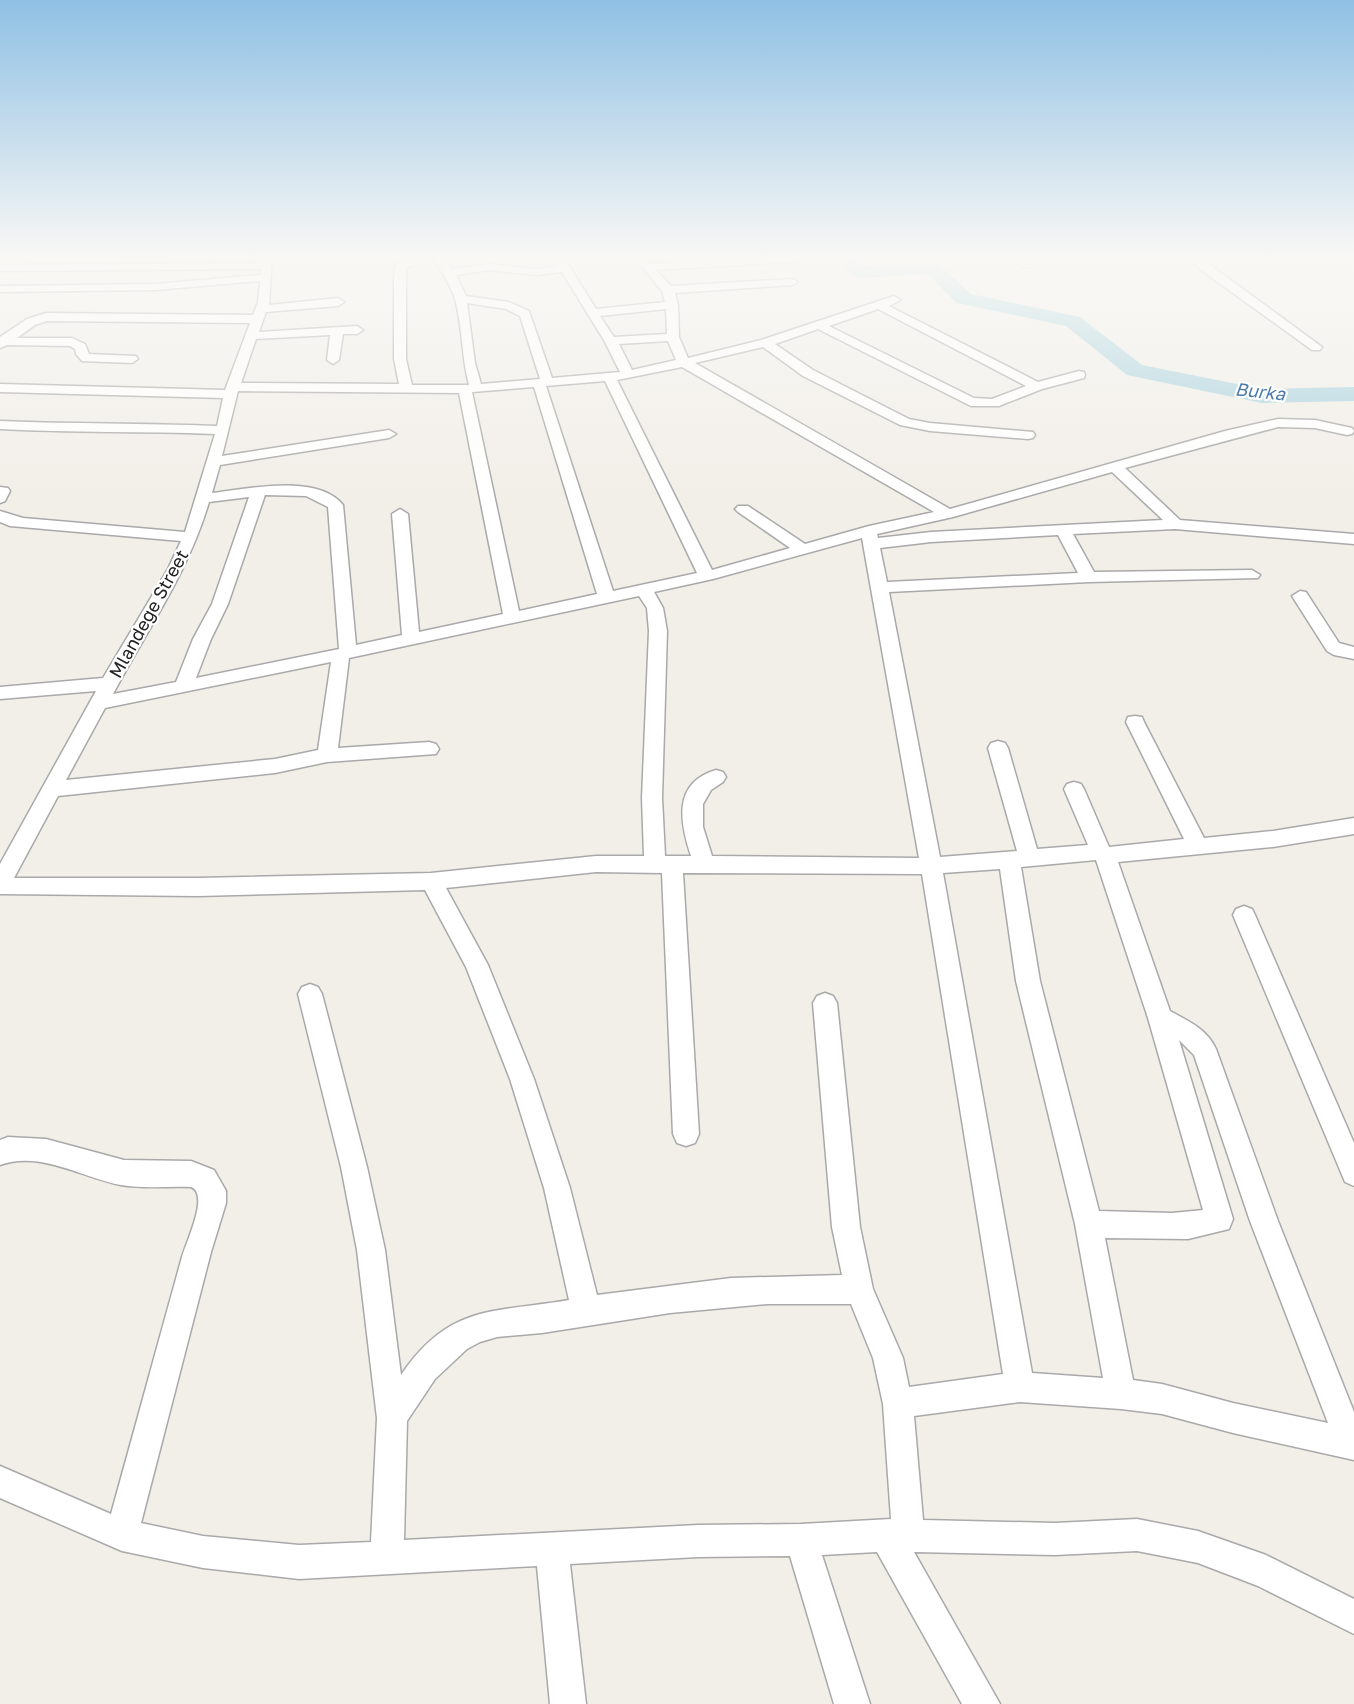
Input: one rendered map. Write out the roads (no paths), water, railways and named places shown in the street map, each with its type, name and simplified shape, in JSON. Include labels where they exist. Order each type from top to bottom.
[{"type":"street","points":[[252,336],[260,336]]},
{"type":"street","name":"Mlandege Street","points":[[0,885],[109,684],[176,569],[191,537],[204,498],[232,391],[252,336]]},
{"type":"street","points":[[333,360],[336,336]]},
{"type":"street","points":[[400,336],[400,359],[407,390]]},
{"type":"street","points":[[466,336],[471,389],[512,618]]},
{"type":"street","points":[[531,336],[606,598]]},
{"type":"street","points":[[608,336],[628,374]]},
{"type":"street","points":[[0,388],[232,391],[471,389],[628,374],[790,336]]},
{"type":"street","points":[[839,336],[963,400],[979,403],[994,403],[1037,386],[1079,375]]},
{"type":"street","points":[[939,336],[1037,386]]},
{"type":"street","points":[[1300,336],[1316,347]]},
{"type":"street","points":[[611,340],[673,337],[683,362],[948,514]]},
{"type":"street","points":[[1,342],[72,342],[81,347],[82,354],[86,358],[132,359]]},
{"type":"street","points":[[765,343],[808,373],[904,422],[939,428],[1028,435]]},
{"type":"street","points":[[609,376],[707,576]]},
{"type":"street","points":[[99,703],[644,590],[803,550],[869,538],[1114,466],[1278,423],[1315,424],[1347,431]]},
{"type":"street","points":[[0,425],[83,429],[150,427],[223,430]]},
{"type":"street","points":[[214,462],[389,434]]},
{"type":"street","points":[[1114,466],[1175,524]]},
{"type":"street","points":[[204,498],[306,491],[328,498],[335,505],[344,653],[327,755]]},
{"type":"street","points":[[184,686],[202,639],[220,604],[258,493]]},
{"type":"street","points":[[743,509],[803,550]]},
{"type":"street","points":[[400,514],[411,639]]},
{"type":"street","points":[[0,516],[10,521],[23,523],[191,537]]},
{"type":"street","points":[[869,538],[932,537],[1175,524],[1354,539]]},
{"type":"street","points":[[1062,529],[1089,577]]},
{"type":"street","points":[[869,538],[931,866],[1020,1387]]},
{"type":"street","points":[[879,587],[1089,577],[1252,575]]},
{"type":"street","points":[[644,590],[655,608],[658,631],[652,798],[664,863],[686,1134]]},
{"type":"street","points":[[1300,596],[1333,647],[1340,651],[1354,653]]},
{"type":"street","points":[[0,693],[109,684]]},
{"type":"street","points":[[1135,722],[1198,846]]},
{"type":"street","points":[[53,789],[275,766],[327,755],[429,748]]},
{"type":"street","points":[[998,748],[1019,859],[1028,981],[1089,1224],[1121,1394]]},
{"type":"street","points":[[704,863],[692,824],[691,807],[703,783],[716,777]]},
{"type":"street","points":[[1074,789],[1103,854],[1160,1018],[1220,1219],[1206,1224],[1174,1226],[1089,1224]]},
{"type":"street","points":[[0,885],[198,887],[431,881],[596,864],[931,866],[1273,839],[1354,826]]},
{"type":"street","points":[[431,881],[477,965],[522,1079],[557,1188],[586,1311]]},
{"type":"street","points":[[1244,915],[1354,1173]]},
{"type":"street","points":[[310,994],[354,1167],[371,1250],[392,1418],[387,1557]]},
{"type":"street","points":[[825,1003],[846,1227],[859,1290],[888,1358],[898,1404],[897,1534],[982,1704]]},
{"type":"street","points":[[1160,1018],[1190,1034],[1204,1049],[1264,1221],[1352,1444]]},
{"type":"street","points":[[0,1153],[8,1149],[35,1150],[88,1161],[106,1169],[124,1173],[191,1174],[205,1179],[213,1191],[213,1203],[197,1252],[122,1535]]},
{"type":"street","points":[[392,1418],[415,1378],[438,1352],[471,1331],[500,1321],[536,1320],[714,1293],[799,1289],[859,1290]]},
{"type":"street","points":[[898,1404],[963,1393],[1020,1387],[1121,1394],[1162,1400],[1352,1444]]},
{"type":"street","points":[[0,1482],[122,1535],[203,1552],[299,1562],[698,1541],[801,1540],[897,1534],[1055,1539],[1137,1535],[1198,1547],[1266,1572],[1354,1617]]},
{"type":"street","points":[[801,1540],[852,1704]]},
{"type":"street","points":[[552,1549],[568,1704]]},
{"type":"waterway","name":"Burka","points":[[1091,336],[1135,370],[1262,396],[1354,394]]}]
